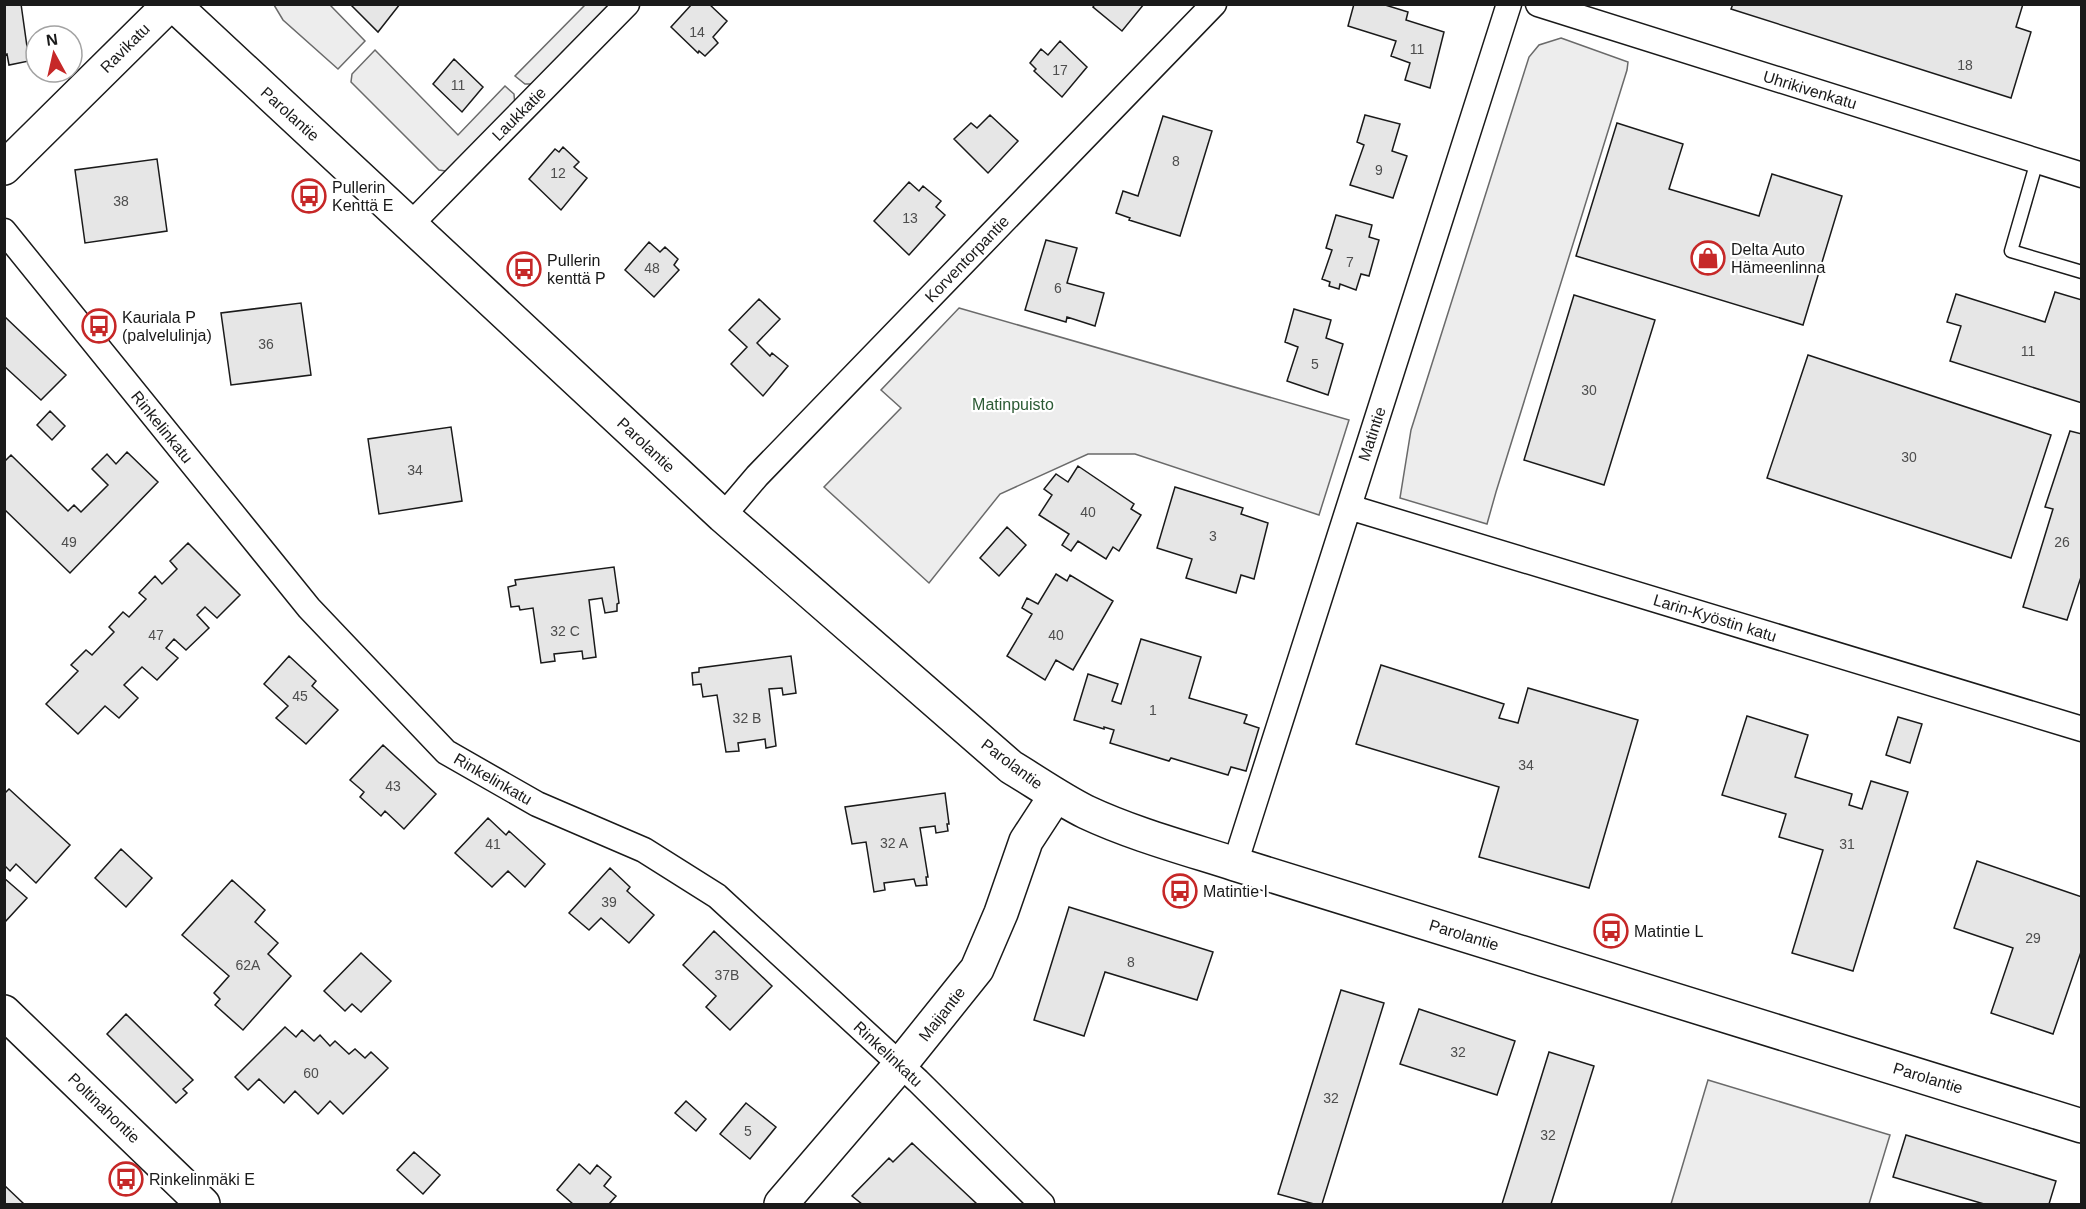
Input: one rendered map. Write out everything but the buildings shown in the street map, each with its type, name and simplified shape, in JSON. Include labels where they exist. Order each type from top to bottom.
[{"type":"main road","name":"Ravikatu","points":[[4,168],[171,4]]},
{"type":"main road","name":"Parolantie","points":[[171,4],[411,224],[723,516],[1011,767],[1056,795],[1088,813],[1234,864],[2082,1126]]},
{"type":"main road","name":"Maijantie","points":[[781,1204],[900,1065],[977,969],[1001,914],[1026,842],[1056,795]]},
{"type":"main road","name":"Poltinahontie","points":[[6,1016],[203,1204]]},
{"type":"street","name":"Laukkatie","points":[[411,224],[627,4]]},
{"type":"street","name":"Korventorpantie","points":[[723,516],[757,476],[1214,4]]},
{"type":"street","name":"Matintie","points":[[1234,864],[1509,4]]},
{"type":"street","name":"Uhrikivenkatu","points":[[1538,4],[2082,176]]},
{"type":"street","name":"Rinkelinkatu","points":[[4,231],[309,608],[446,752],[537,804],[644,850],[717,896],[900,1065],[1042,1204]]},
{"type":"street","name":"Larin-Kyöstin katu","points":[[1349,507],[2082,729]]},
{"type":"lane","points":[[2037,161],[2011,251],[2081,271]]},
{"type":"shaded area","points":[[274,5],[330,5],[365,41],[338,69],[283,20]]},
{"type":"shaded area","points":[[585,5],[612,5],[536,84],[525,84],[515,76]]},
{"type":"shaded area","points":[[1561,38],[1628,62],[1627,70],[1487,524],[1400,498],[1411,430],[1529,57],[1539,45]]},
{"type":"shaded area","points":[[375,50],[458,135],[505,86],[514,94],[515,106],[452,172],[439,170],[351,82],[352,74]]},
{"type":"shaded area","name":"Matinpuisto","points":[[959,308],[1349,420],[1319,515],[1135,454],[1088,454],[1000,494],[929,583],[824,487],[901,408],[881,390]]},
{"type":"shaded area","points":[[1708,1080],[1890,1135],[1869,1204],[1671,1204]]},
{"type":"place","name":"Pullerin Kenttä E","points":[[309,196]]},
{"type":"place","name":"Delta Auto Hämeenlinna","points":[[1708,258]]},
{"type":"place","name":"Pullerin kenttä P","points":[[524,269]]},
{"type":"place","name":"Kauriala P (palvelulinja)","points":[[99,326]]},
{"type":"place","name":"Matintie I","points":[[1180,891]]},
{"type":"place","name":"Matintie L","points":[[1611,931]]},
{"type":"place","name":"Rinkelinmäki E","points":[[126,1179]]}]
